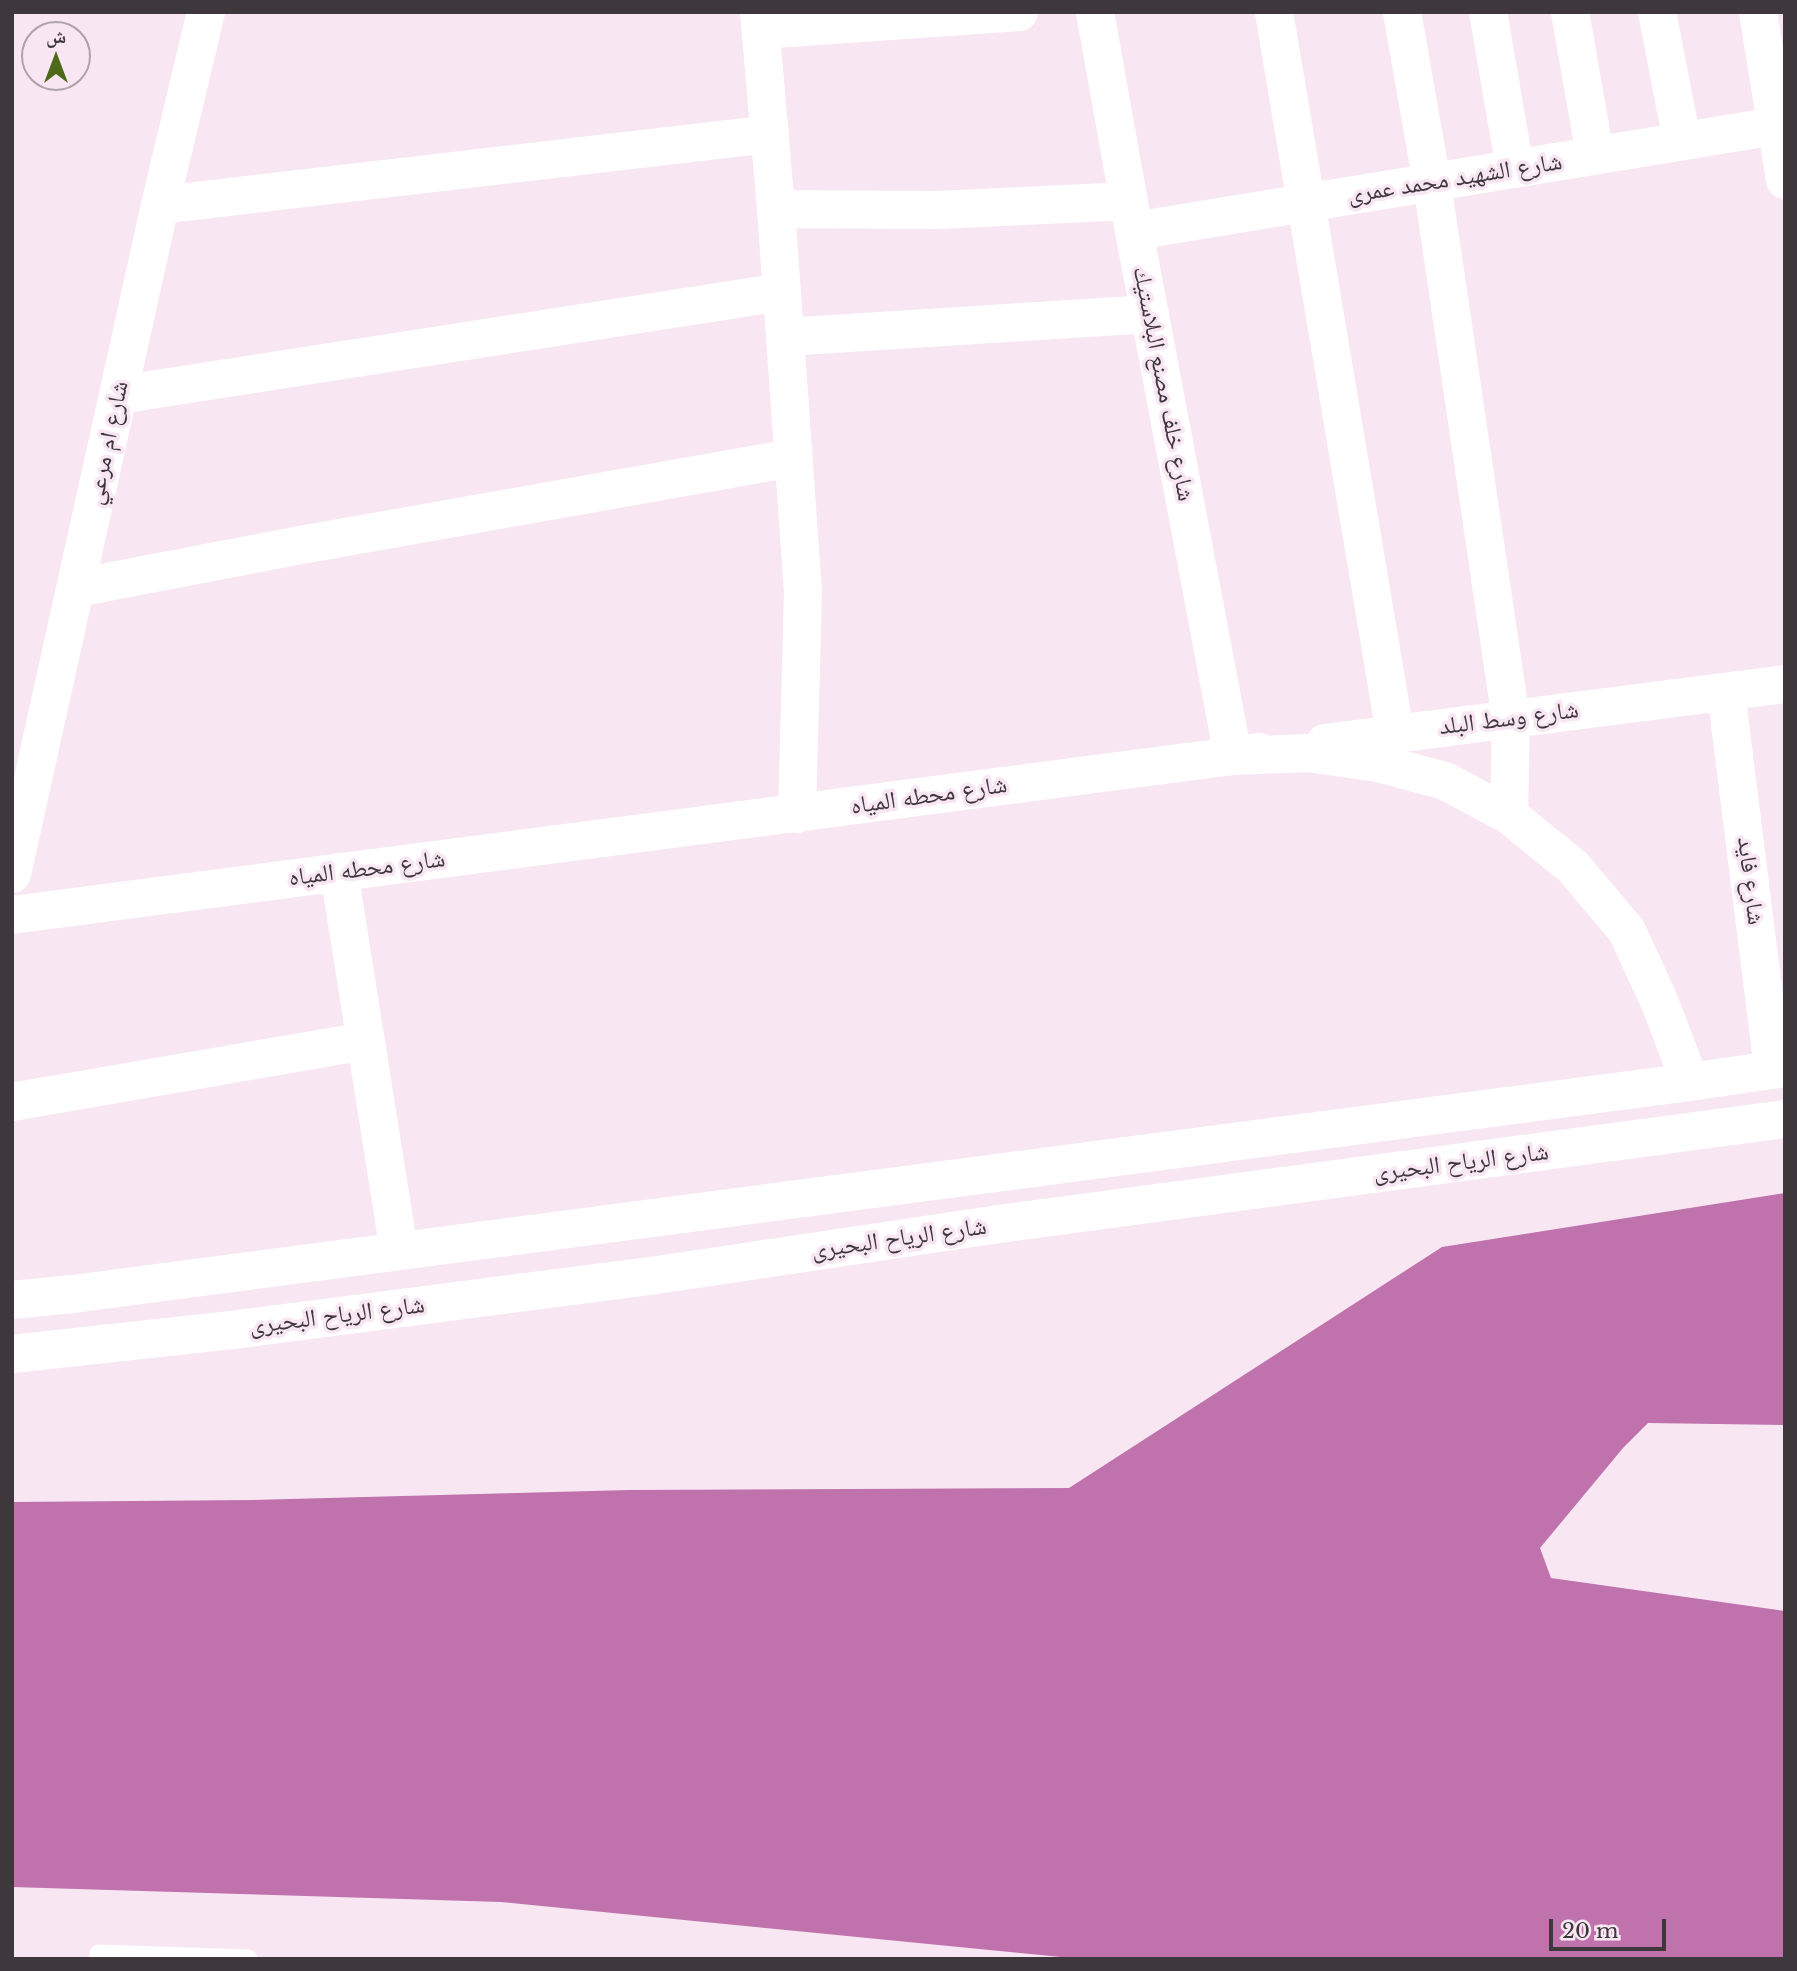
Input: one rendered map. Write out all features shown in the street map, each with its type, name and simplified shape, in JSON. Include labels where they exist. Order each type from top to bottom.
[{"type":"street","name":"شارع ام مرعي","points":[[12,874],[160,205],[206,12]]},
{"type":"street","points":[[797,814],[803,592],[760,21],[1019,12]]},
{"type":"street","name":"شارع خلف مصنع البلاستيك","points":[[1096,12],[1131,216],[1233,756]]},
{"type":"street","points":[[1274,12],[1395,733]]},
{"type":"street","points":[[1402,12],[1432,183],[1511,720],[1509,815]]},
{"type":"street","points":[[1488,12],[1515,169]]},
{"type":"street","points":[[1570,12],[1595,155]]},
{"type":"street","points":[[1657,12],[1682,141]]},
{"type":"street","points":[[1769,28],[1776,126],[1785,180]]},
{"type":"street","name":"شارع الشهيد محمد عمرى","points":[[776,209],[937,210],[1131,216],[1306,203],[1776,126]]},
{"type":"street","points":[[160,205],[770,134]]},
{"type":"street","points":[[118,395],[782,292]]},
{"type":"street","points":[[785,338],[1150,314]]},
{"type":"street","points":[[76,588],[301,545],[792,458]]},
{"type":"street","name":"شارع وسط البلد","points":[[1233,756],[1785,684]]},
{"type":"street","name":"شارع فايد","points":[[1726,692],[1779,1069]]},
{"type":"street","name":"شارع محطه المياه","points":[[12,915],[1233,756],[1308,753],[1378,764],[1445,781],[1509,815],[1573,867],[1627,931],[1660,1003],[1690,1082]]},
{"type":"street","points":[[339,872],[399,1251]]},
{"type":"street","points":[[12,1102],[365,1041]]},
{"type":"street","name":"شارع الرياح البحيرى","points":[[12,1300],[1779,1069]]},
{"type":"street","name":"شارع الرياح البحيرى","points":[[12,1354],[207,1333],[657,1275],[1013,1222],[1785,1119]]},
{"type":"lane","points":[[99,1954],[248,1959]]},
{"type":"shaded area","points":[[1785,1193],[1785,1425],[1648,1423],[1623,1448],[1540,1548],[1551,1578],[1785,1611],[1785,1959],[1081,1959],[501,1902],[12,1887],[12,1502],[252,1500],[629,1490],[1069,1488],[1442,1247]]}]
